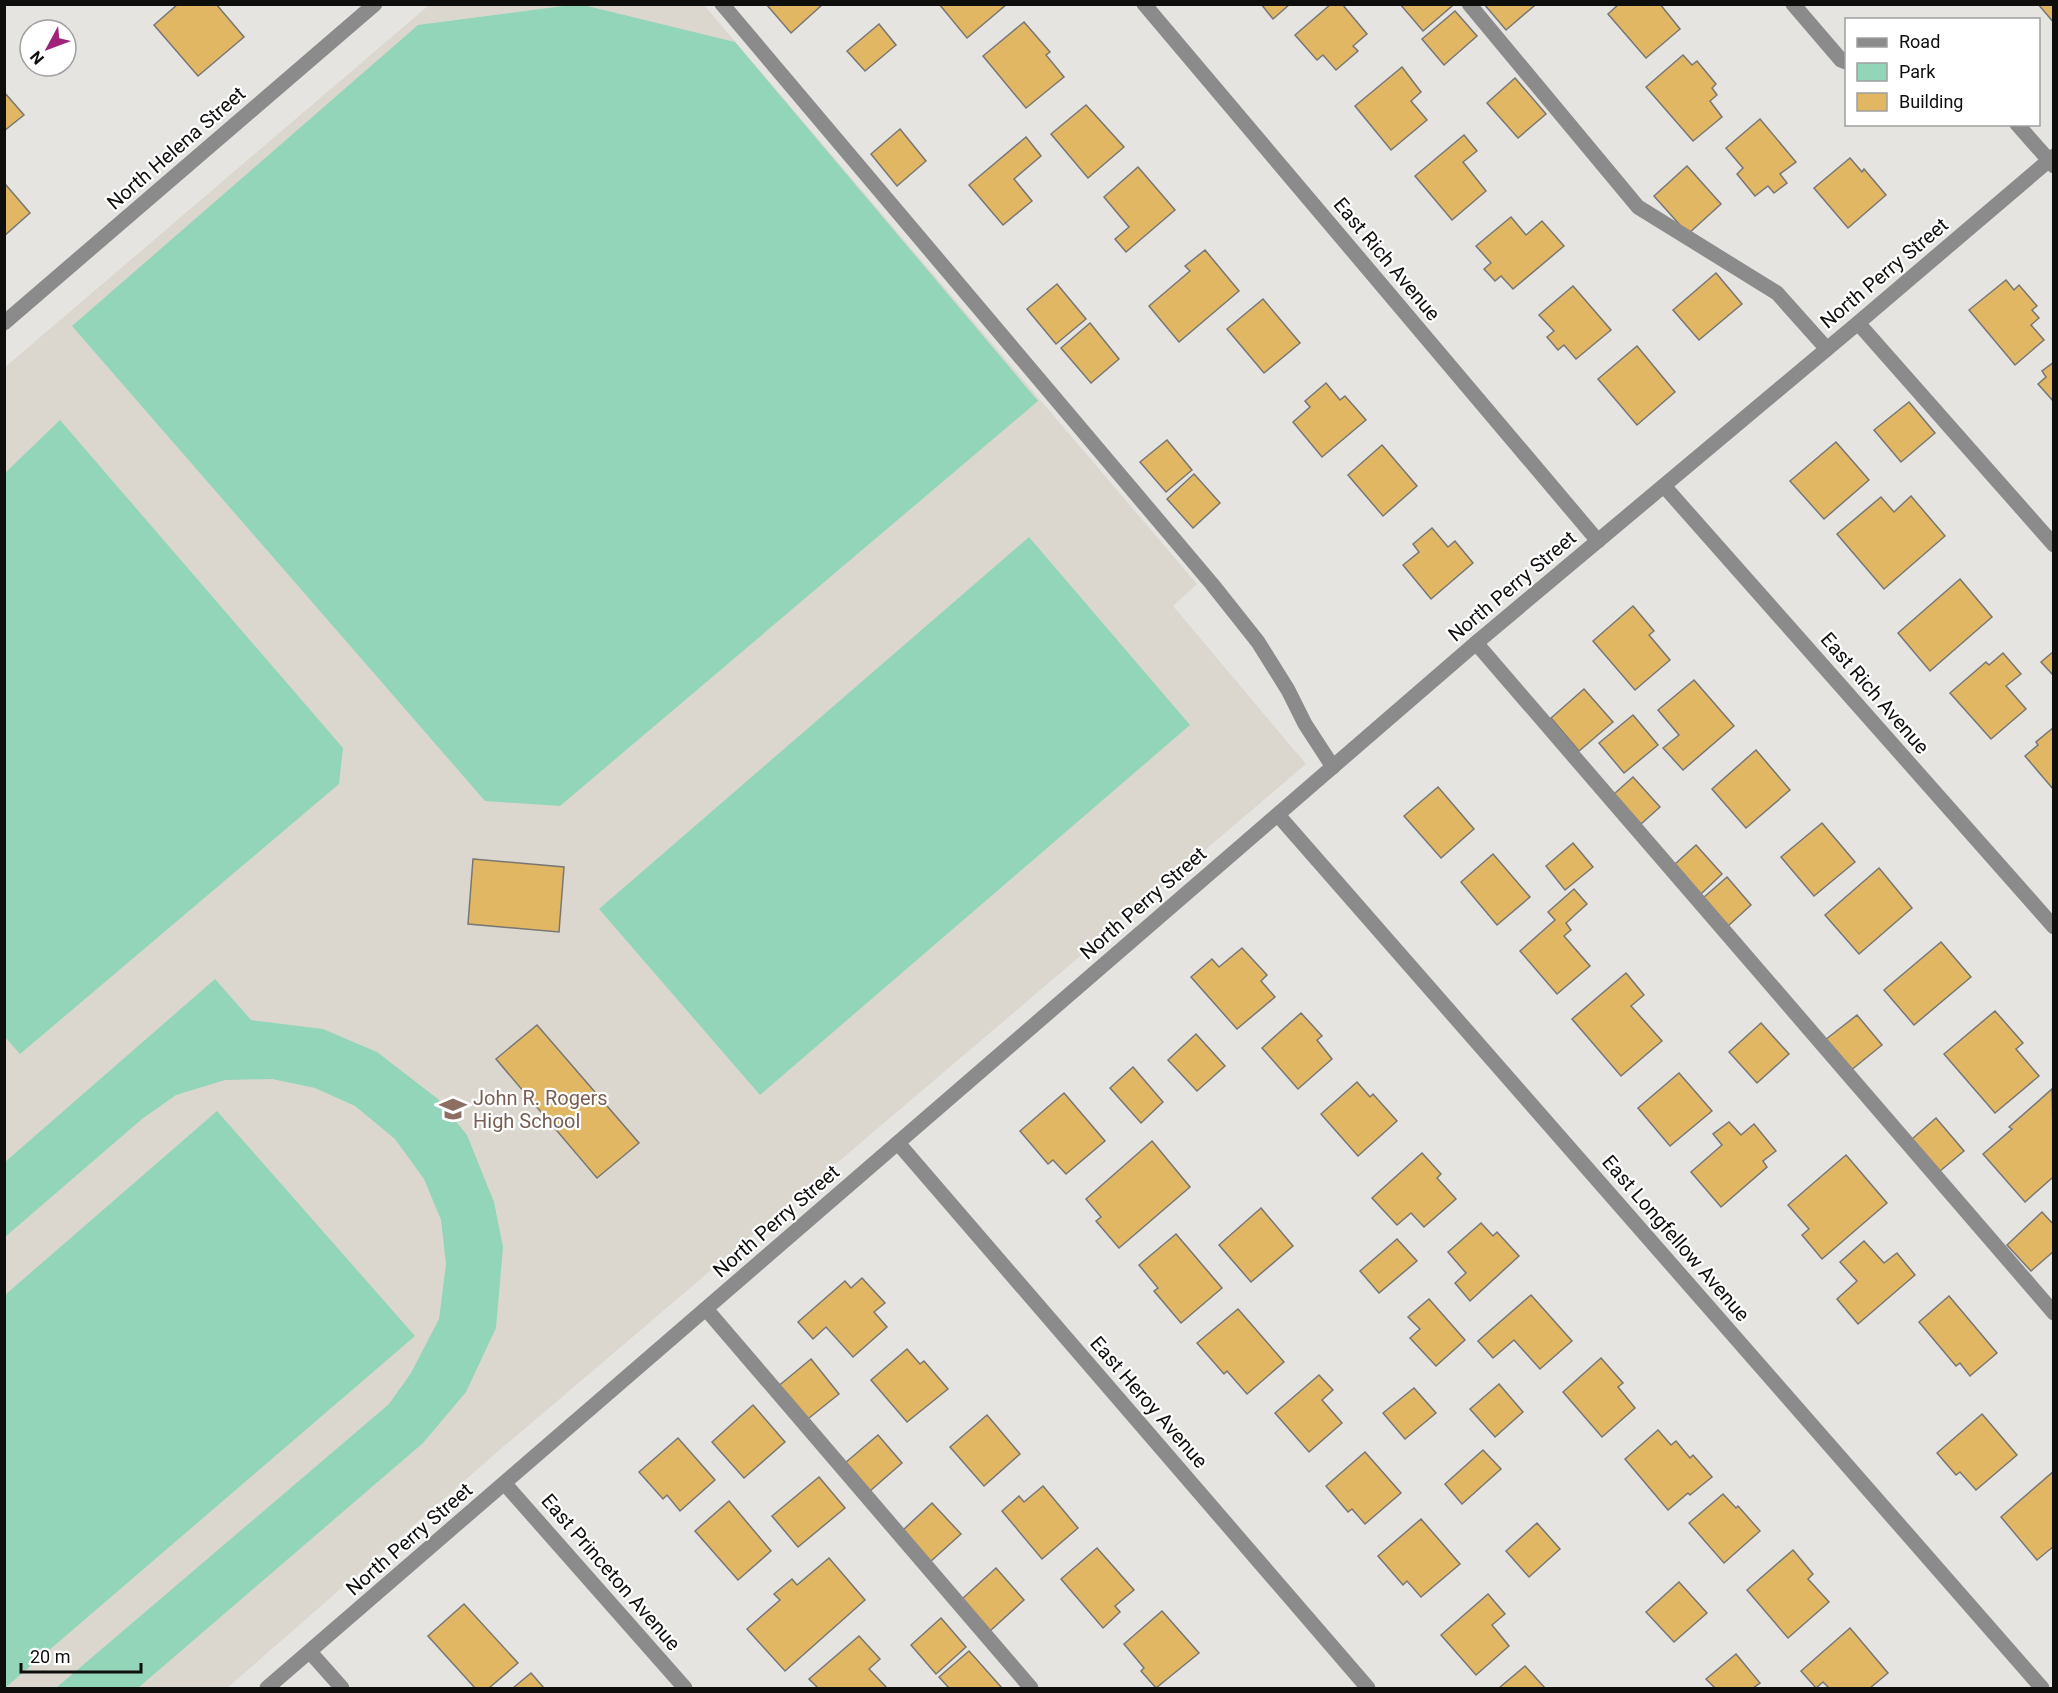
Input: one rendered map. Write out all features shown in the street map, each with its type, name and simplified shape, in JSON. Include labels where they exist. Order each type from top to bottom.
[{"type":"street","points":[[722,4],[1212,584],[1258,642],[1288,690],[1305,724],[1333,767]]},
{"type":"street","name":"East Rich Avenue","points":[[1144,4],[1598,541]]},
{"type":"street","points":[[1469,4],[1638,207],[1777,293],[1827,349]]},
{"type":"street","points":[[1793,4],[1841,60],[1845,62]]},
{"type":"street","name":"North Helena Street","points":[[4,323],[365,8]]},
{"type":"street","points":[[2019,126],[2052,161]]},
{"type":"street","name":"North Perry Street","points":[[267,1689],[1476,643],[2052,161]]},
{"type":"street","points":[[1858,324],[2054,545]]},
{"type":"street","name":"East Rich Avenue","points":[[1664,486],[2054,927]]},
{"type":"street","points":[[1476,643],[2054,1313]]},
{"type":"street","name":"East Longfellow Avenue","points":[[1278,815],[2042,1689]]},
{"type":"street","name":"East Heroy Avenue","points":[[898,1143],[1368,1689]]},
{"type":"street","points":[[706,1309],[1031,1689]]},
{"type":"street","name":"East Princeton Avenue","points":[[505,1484],[684,1689]]},
{"type":"street","points":[[310,1652],[342,1689]]},
{"type":"shaded area","name":"John R. Rogers High School","points":[[429,5],[704,5],[1197,584],[1173,606],[1306,764],[495,1454],[227,1688],[5,1688],[4,368]]},
{"type":"green space","points":[[579,4],[735,42],[1038,401],[560,806],[485,801],[72,326],[418,25]]},
{"type":"green space","points":[[60,420],[343,748],[339,784],[20,1054],[4,1036],[5,473]]},
{"type":"green space","points":[[1029,537],[1190,725],[760,1095],[599,909]]},
{"type":"green space","points":[[215,979],[251,1020],[323,1029],[377,1052],[438,1099],[467,1135],[494,1202],[503,1247],[496,1328],[466,1392],[423,1443],[138,1688],[56,1688],[389,1404],[411,1373],[439,1319],[446,1264],[441,1220],[424,1179],[395,1139],[355,1106],[315,1088],[272,1079],[225,1080],[176,1095],[142,1119],[5,1237],[5,1162]]},
{"type":"green space","points":[[217,1111],[415,1336],[5,1688],[5,1295]]},
{"type":"building","points":[[178,4],[216,4],[244,37],[198,76],[154,25]]},
{"type":"building","points":[[766,4],[823,4],[791,33]]},
{"type":"building","points":[[939,4],[1007,4],[967,38]]},
{"type":"building","points":[[1261,4],[1290,4],[1273,19]]},
{"type":"building","points":[[1331,4],[1342,4],[1367,34],[1353,46],[1358,51],[1336,70],[1323,55],[1317,60],[1295,35]]},
{"type":"building","points":[[1400,4],[1451,4],[1452,6],[1423,31]]},
{"type":"building","points":[[1484,4],[1533,4],[1534,6],[1506,30]]},
{"type":"building","points":[[1619,4],[1660,4],[1680,29],[1646,58],[1608,14]]},
{"type":"building","points":[[2038,4],[2054,4],[2054,23]]},
{"type":"building","points":[[1455,11],[1477,36],[1444,65],[1422,39]]},
{"type":"building","points":[[1024,22],[1050,52],[1046,55],[1064,77],[1026,108],[983,56]]},
{"type":"building","points":[[879,24],[896,45],[865,71],[847,51]]},
{"type":"building","points":[[1683,55],[1692,65],[1697,61],[1716,84],[1712,88],[1717,95],[1710,101],[1722,117],[1693,141],[1646,87]]},
{"type":"building","points":[[1402,67],[1421,92],[1411,101],[1427,120],[1391,150],[1355,106]]},
{"type":"building","points":[[1515,78],[1546,114],[1518,138],[1487,103]]},
{"type":"building","points":[[4,92],[24,115],[4,131]]},
{"type":"building","points":[[1086,105],[1124,147],[1088,178],[1051,134]]},
{"type":"building","points":[[1760,119],[1796,162],[1780,174],[1787,183],[1774,193],[1768,186],[1755,196],[1737,174],[1743,168],[1726,148]]},
{"type":"building","points":[[900,129],[926,161],[897,186],[871,154]]},
{"type":"building","points":[[1464,135],[1477,151],[1463,162],[1486,191],[1452,220],[1415,176]]},
{"type":"building","points":[[1026,137],[1041,156],[1014,179],[1032,201],[1003,225],[969,185]]},
{"type":"building","points":[[1850,158],[1862,172],[1864,169],[1886,195],[1848,228],[1814,188]]},
{"type":"building","points":[[1687,166],[1721,204],[1688,234],[1654,196]]},
{"type":"building","points":[[1138,167],[1175,210],[1126,252],[1115,239],[1129,227],[1104,197]]},
{"type":"building","points":[[6,185],[30,213],[4,236],[4,186]]},
{"type":"building","points":[[1511,217],[1526,235],[1542,221],[1564,246],[1513,289],[1501,276],[1495,281],[1484,269],[1491,263],[1476,246]]},
{"type":"building","points":[[1205,250],[1239,291],[1179,342],[1149,306],[1190,271],[1185,266]]},
{"type":"building","points":[[1716,273],[1742,304],[1699,340],[1673,310]]},
{"type":"building","points":[[2006,280],[2014,290],[2019,285],[2037,306],[2032,310],[2039,318],[2031,325],[2044,340],[2015,365],[1969,310]]},
{"type":"building","points":[[1057,284],[1086,319],[1056,344],[1027,309]]},
{"type":"building","points":[[1573,286],[1611,330],[1576,359],[1564,345],[1558,350],[1547,337],[1554,331],[1539,315]]},
{"type":"building","points":[[1263,299],[1300,343],[1264,373],[1227,329]]},
{"type":"building","points":[[1090,323],[1119,359],[1091,383],[1061,348]]},
{"type":"building","points":[[1637,346],[1675,392],[1637,425],[1598,379]]},
{"type":"building","points":[[2054,362],[2054,402],[2038,384],[2046,377],[2042,371]]},
{"type":"building","points":[[1326,383],[1340,400],[1345,396],[1366,420],[1322,457],[1293,422],[1310,407],[1305,401]]},
{"type":"building","points":[[1909,402],[1935,433],[1901,462],[1874,430]]},
{"type":"building","points":[[1167,440],[1192,470],[1166,492],[1140,462]]},
{"type":"building","points":[[1836,442],[1869,480],[1824,519],[1790,481]]},
{"type":"building","points":[[1382,445],[1417,486],[1383,516],[1348,475]]},
{"type":"building","points":[[1194,474],[1220,503],[1193,528],[1167,499]]},
{"type":"building","points":[[1911,496],[1945,536],[1884,589],[1837,534],[1881,497],[1894,512]]},
{"type":"building","points":[[1432,528],[1448,547],[1455,541],[1473,563],[1431,599],[1403,565],[1419,552],[1413,544]]},
{"type":"building","points":[[1960,579],[1992,617],[1930,671],[1898,633]]},
{"type":"building","points":[[1633,606],[1654,631],[1649,635],[1670,660],[1635,690],[1593,641]]},
{"type":"building","points":[[2054,651],[2054,676],[2041,662]]},
{"type":"building","points":[[2003,653],[2021,674],[2006,686],[2026,709],[1991,739],[1950,693],[1986,662],[1989,665]]},
{"type":"building","points":[[1694,680],[1734,726],[1683,770],[1663,748],[1679,735],[1658,710]]},
{"type":"building","points":[[1584,689],[1613,722],[1579,751],[1551,718]]},
{"type":"building","points":[[1633,715],[1658,745],[1624,773],[1599,743]]},
{"type":"building","points":[[2054,727],[2053,789],[2025,756],[2038,745],[2036,742]]},
{"type":"building","points":[[1756,750],[1790,790],[1746,828],[1712,789]]},
{"type":"building","points":[[1633,777],[1660,807],[1641,824],[1614,794]]},
{"type":"building","points":[[1438,787],[1474,829],[1441,858],[1404,816]]},
{"type":"building","points":[[1822,823],[1855,862],[1814,896],[1781,857]]},
{"type":"building","points":[[1573,843],[1593,867],[1565,890],[1546,866]]},
{"type":"building","points":[[1696,845],[1722,874],[1701,894],[1675,864]]},
{"type":"building","points":[[1493,854],[1530,897],[1497,925],[1461,882]]},
{"type":"building","points":[[473,859],[564,867],[559,932],[468,924]]},
{"type":"building","points":[[1879,868],[1912,908],[1859,954],[1825,915]]},
{"type":"building","points":[[1727,877],[1751,905],[1728,926],[1703,898]]},
{"type":"building","points":[[1574,889],[1587,904],[1566,923],[1571,930],[1564,936],[1590,966],[1557,994],[1520,951],[1555,920],[1548,912]]},
{"type":"building","points":[[1941,942],[1971,977],[1914,1025],[1884,990]]},
{"type":"building","points":[[1242,948],[1267,975],[1261,981],[1275,997],[1237,1029],[1191,977],[1212,959],[1219,967]]},
{"type":"building","points":[[1626,973],[1644,995],[1631,1006],[1662,1041],[1621,1076],[1572,1019]]},
{"type":"building","points":[[1995,1011],[2023,1043],[2016,1049],[2039,1076],[1995,1113],[1944,1054]]},
{"type":"building","points":[[1301,1013],[1322,1036],[1317,1040],[1332,1059],[1298,1089],[1262,1048]]},
{"type":"building","points":[[1857,1015],[1882,1045],[1850,1071],[1825,1040]]},
{"type":"building","points":[[1761,1023],[1789,1054],[1757,1083],[1729,1052]]},
{"type":"building","points":[[537,1025],[639,1143],[597,1178],[496,1059]]},
{"type":"building","points":[[1196,1034],[1225,1066],[1197,1091],[1168,1060]]},
{"type":"building","points":[[1133,1067],[1163,1102],[1141,1123],[1110,1088]]},
{"type":"building","points":[[1679,1073],[1712,1111],[1670,1146],[1638,1108]]},
{"type":"building","points":[[1357,1082],[1370,1097],[1373,1094],[1397,1121],[1358,1156],[1321,1114]]},
{"type":"building","points":[[2052,1089],[2054,1180],[2052,1178],[2025,1202],[1983,1154],[2012,1129],[2009,1127]]},
{"type":"building","points":[[1064,1093],[1105,1141],[1066,1174],[1053,1160],[1048,1164],[1020,1131]]},
{"type":"building","points":[[1936,1118],[1964,1151],[1940,1171],[1912,1139]]},
{"type":"building","points":[[1729,1122],[1741,1135],[1754,1124],[1776,1151],[1763,1161],[1767,1167],[1721,1207],[1691,1172],[1722,1145],[1713,1134]]},
{"type":"building","points":[[1152,1141],[1190,1187],[1119,1248],[1096,1221],[1101,1217],[1086,1199]]},
{"type":"building","points":[[1422,1153],[1441,1174],[1437,1178],[1456,1199],[1424,1227],[1411,1213],[1397,1225],[1372,1198]]},
{"type":"building","points":[[1846,1155],[1887,1203],[1822,1259],[1802,1235],[1809,1229],[1788,1205]]},
{"type":"building","points":[[1261,1208],[1293,1246],[1251,1282],[1219,1245]]},
{"type":"building","points":[[2042,1212],[2054,1225],[2054,1251],[2031,1271],[2007,1245]]},
{"type":"building","points":[[1481,1223],[1493,1236],[1497,1232],[1519,1256],[1470,1301],[1455,1283],[1466,1273],[1448,1252]]},
{"type":"building","points":[[1176,1234],[1222,1288],[1181,1323],[1154,1291],[1158,1288],[1139,1265]]},
{"type":"building","points":[[1397,1239],[1417,1261],[1379,1293],[1360,1271]]},
{"type":"building","points":[[1864,1241],[1884,1263],[1897,1253],[1915,1275],[1858,1324],[1837,1299],[1857,1281],[1840,1262]]},
{"type":"building","points":[[862,1278],[885,1303],[874,1312],[887,1327],[853,1357],[826,1327],[813,1339],[798,1322],[845,1281],[851,1288]]},
{"type":"building","points":[[1531,1295],[1572,1341],[1540,1369],[1514,1340],[1493,1358],[1478,1341]]},
{"type":"building","points":[[1949,1296],[1997,1353],[1970,1376],[1960,1363],[1956,1366],[1919,1322]]},
{"type":"building","points":[[1429,1299],[1465,1340],[1436,1366],[1410,1338],[1420,1329],[1408,1317]]},
{"type":"building","points":[[1238,1309],[1284,1362],[1247,1394],[1227,1371],[1224,1374],[1197,1343]]},
{"type":"building","points":[[907,1349],[920,1364],[924,1361],[948,1389],[907,1422],[871,1380]]},
{"type":"building","points":[[1601,1358],[1623,1383],[1618,1387],[1635,1408],[1602,1437],[1563,1392]]},
{"type":"building","points":[[811,1359],[839,1394],[804,1422],[776,1388]]},
{"type":"building","points":[[1319,1375],[1333,1390],[1322,1400],[1342,1423],[1309,1452],[1275,1413]]},
{"type":"building","points":[[1499,1384],[1523,1412],[1495,1437],[1470,1409]]},
{"type":"building","points":[[1414,1388],[1436,1413],[1405,1439],[1383,1413]]},
{"type":"building","points":[[753,1405],[785,1442],[744,1478],[712,1442]]},
{"type":"building","points":[[1982,1414],[2017,1455],[1976,1490],[1960,1472],[1956,1475],[1937,1453]]},
{"type":"building","points":[[987,1415],[1020,1454],[984,1486],[950,1447]]},
{"type":"building","points":[[1658,1430],[1671,1445],[1676,1441],[1690,1458],[1693,1455],[1712,1477],[1668,1510],[1625,1459]]},
{"type":"building","points":[[878,1435],[902,1463],[870,1491],[845,1463]]},
{"type":"building","points":[[678,1438],[715,1480],[680,1511],[667,1495],[663,1499],[639,1472]]},
{"type":"building","points":[[1483,1450],[1501,1469],[1462,1504],[1445,1484]]},
{"type":"building","points":[[1365,1452],[1401,1493],[1365,1524],[1352,1509],[1348,1512],[1326,1486]]},
{"type":"building","points":[[2054,1471],[2054,1546],[2037,1560],[2001,1517]]},
{"type":"building","points":[[819,1477],[845,1508],[798,1547],[772,1516]]},
{"type":"building","points":[[1043,1486],[1078,1528],[1042,1559],[1002,1511],[1019,1496],[1024,1502]]},
{"type":"building","points":[[1723,1494],[1736,1508],[1738,1506],[1760,1531],[1724,1563],[1689,1523]]},
{"type":"building","points":[[729,1501],[771,1551],[738,1580],[695,1531]]},
{"type":"building","points":[[932,1503],[961,1534],[930,1562],[902,1531]]},
{"type":"building","points":[[1421,1519],[1460,1564],[1421,1597],[1407,1581],[1403,1585],[1378,1556]]},
{"type":"building","points":[[1537,1523],[1560,1549],[1529,1577],[1506,1551]]},
{"type":"building","points":[[1097,1548],[1134,1590],[1115,1606],[1120,1612],[1103,1628],[1061,1579]]},
{"type":"building","points":[[1793,1550],[1813,1574],[1808,1579],[1829,1602],[1788,1638],[1747,1590]]},
{"type":"building","points":[[829,1558],[865,1600],[785,1671],[747,1629],[780,1600],[774,1594],[792,1579],[797,1585]]},
{"type":"building","points":[[996,1568],[1024,1600],[990,1631],[962,1599]]},
{"type":"building","points":[[1679,1582],[1707,1613],[1674,1642],[1646,1612]]},
{"type":"building","points":[[1488,1594],[1505,1614],[1492,1625],[1509,1646],[1476,1675],[1441,1635]]},
{"type":"building","points":[[464,1604],[518,1663],[489,1688],[475,1688],[428,1636]]},
{"type":"building","points":[[1162,1611],[1199,1653],[1156,1688],[1141,1671],[1144,1668],[1124,1644]]},
{"type":"building","points":[[941,1618],[966,1647],[936,1674],[911,1645]]},
{"type":"building","points":[[1850,1628],[1888,1673],[1870,1688],[1829,1688],[1823,1682],[1816,1688],[1801,1671]]},
{"type":"building","points":[[859,1636],[880,1659],[869,1669],[887,1688],[818,1688],[809,1679]]},
{"type":"building","points":[[969,1651],[1002,1688],[949,1688],[939,1677]]},
{"type":"building","points":[[1736,1654],[1760,1683],[1753,1688],[1715,1688],[1706,1679]]},
{"type":"building","points":[[1525,1666],[1545,1688],[1499,1688]]},
{"type":"building","points":[[531,1673],[544,1688],[513,1688]]},
{"type":"place","name":"John R. Rogers High School","points":[[453,1109]]}]
